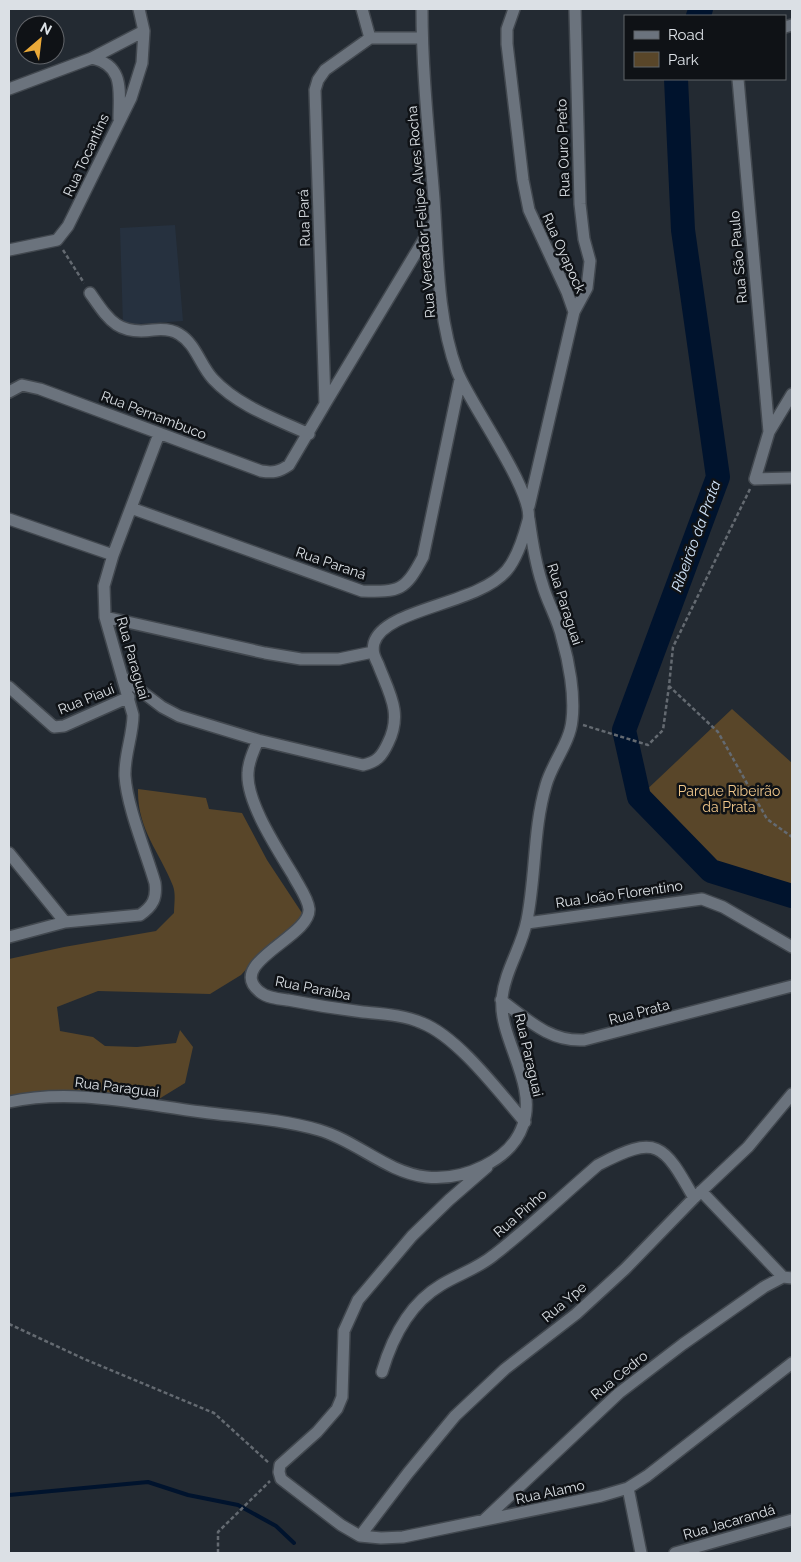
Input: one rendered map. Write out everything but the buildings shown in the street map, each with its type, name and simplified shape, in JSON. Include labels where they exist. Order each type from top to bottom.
[{"type":"street","name":"Rua Tocantins","points":[[57,240],[68,226],[87,192],[131,98],[142,63],[144,31],[139,9]]},
{"type":"street","points":[[362,9],[370,38],[422,38]]},
{"type":"street","name":"Rua Vereador Felipe Alves Rocha","points":[[373,652],[374,641],[383,629],[402,618],[485,588],[507,570],[515,556],[529,519],[529,506],[501,448],[460,380],[452,358],[445,327],[435,221],[422,38],[422,9]]},
{"type":"street","name":"Rua Oyapock","points":[[514,9],[507,29],[507,44],[523,180],[529,210],[567,292],[574,312],[529,506]]},
{"type":"street","name":"Rua Ouro Preto","points":[[574,312],[587,288],[590,261],[584,239],[580,204],[575,9]]},
{"type":"street","points":[[9,89],[92,58],[144,31]]},
{"type":"street","name":"Rua Pará","points":[[289,465],[325,404],[315,90],[318,80],[325,70],[370,38]]},
{"type":"street","points":[[92,58],[105,61],[115,71],[119,85],[119,121]]},
{"type":"street","name":"Rua São Paulo","points":[[738,80],[769,432]]},
{"type":"street","points":[[325,404],[435,221]]},
{"type":"street","points":[[9,250],[57,240]]},
{"type":"street","points":[[90,293],[107,317],[120,329],[135,333],[164,329],[177,332],[188,341],[212,378],[228,394],[256,410],[309,434]]},
{"type":"street","name":"Rua Paraná","points":[[131,508],[362,591],[389,592],[411,581],[423,557],[460,380]]},
{"type":"street","name":"Rua Pernambuco","points":[[9,392],[22,385],[40,389],[261,471],[273,473],[289,465]]},
{"type":"street","points":[[792,394],[769,432],[754,479],[792,478]]},
{"type":"street","name":"Rua Paraguai","points":[[9,937],[65,922],[140,914],[154,902],[157,893],[127,791],[125,774],[133,730],[129,697],[105,617],[104,586],[113,555],[159,434]]},
{"type":"street","points":[[9,519],[113,555]]},
{"type":"street","name":"Rua Paraguai","points":[[9,1102],[34,1096],[71,1095],[280,1122],[321,1130],[386,1165],[408,1173],[429,1177],[452,1176],[478,1168],[498,1158],[515,1144],[524,1122],[525,1100],[517,1058],[505,1024],[501,1000],[508,972],[527,923],[542,798],[549,772],[567,738],[572,722],[572,702],[562,638],[542,586],[535,558],[529,519]]},
{"type":"street","points":[[105,617],[265,653],[301,659],[339,659],[373,652],[396,712],[395,730],[383,754],[374,763],[363,765],[258,740],[179,716],[162,707],[124,678]]},
{"type":"street","name":"Rua Piauí","points":[[9,687],[54,727],[64,726],[129,697]]},
{"type":"street","name":"Rua Paraíba","points":[[258,740],[251,757],[248,773],[250,791],[267,832],[296,881],[308,909],[306,921],[298,930],[261,958],[253,969],[252,981],[260,992],[274,997],[321,1007],[399,1016],[422,1023],[440,1033],[460,1050],[524,1122]]},
{"type":"street","points":[[9,853],[65,922]]},
{"type":"street","name":"Rua João Florentino","points":[[527,923],[702,899],[723,907],[792,947]]},
{"type":"street","name":"Rua Prata","points":[[501,1000],[543,1031],[556,1038],[577,1040],[602,1037],[792,986]]},
{"type":"street","name":"Rua Ype","points":[[360,1536],[408,1473],[456,1416],[505,1369],[576,1314],[618,1275],[697,1194],[748,1147],[792,1094]]},
{"type":"street","name":"Rua Pinho","points":[[382,1372],[390,1344],[399,1328],[427,1296],[440,1285],[485,1262],[598,1165],[619,1154],[646,1146],[657,1148],[666,1153],[697,1194],[788,1278]]},
{"type":"street","points":[[278,1472],[280,1465],[317,1432],[337,1409],[342,1397],[344,1331],[358,1300],[412,1236],[449,1200],[498,1158]]},
{"type":"street","name":"Rua Cedro","points":[[482,1521],[619,1393],[683,1344],[764,1287],[788,1278]]},
{"type":"street","name":"Rua Alamo","points":[[278,1472],[281,1479],[341,1525],[360,1536],[403,1537],[600,1496],[628,1488],[678,1454],[792,1363]]},
{"type":"street","points":[[628,1488],[641,1553]]},
{"type":"street","name":"Rua Jacarandá","points":[[675,1553],[792,1520]]},
{"type":"path","points":[[57,240],[90,293]]},
{"type":"path","points":[[572,722],[648,745],[663,730],[673,647],[754,479]]},
{"type":"path","points":[[669,686],[718,732],[767,819],[792,837]]},
{"type":"path","points":[[9,1324],[84,1359],[214,1413],[278,1472],[218,1532],[218,1553]]},
{"type":"shaded area","points":[[175,225],[183,321],[123,325],[120,228]]},
{"type":"green space","name":"Parque Ribeirão da Prata","points":[[732,709],[792,763],[792,896],[711,871],[639,797]]},
{"type":"green space","points":[[138,789],[206,798],[209,809],[242,813],[267,860],[302,913],[298,924],[261,953],[241,975],[210,994],[98,991],[57,1007],[60,1031],[93,1037],[105,1046],[137,1047],[176,1043],[180,1030],[193,1047],[185,1083],[154,1102],[63,1092],[9,1096],[9,959],[156,931],[174,913],[174,889],[145,828],[141,816]]},
{"type":"waterway","name":"Ribeirão da Prata","points":[[698,15],[701,9]]},
{"type":"waterway","name":"Ribeirão da Prata","points":[[676,80],[683,230],[718,477],[624,730],[639,797],[711,871],[792,896]]},
{"type":"waterway","points":[[9,1495],[148,1482],[188,1495],[238,1505],[276,1526],[294,1543]]}]
